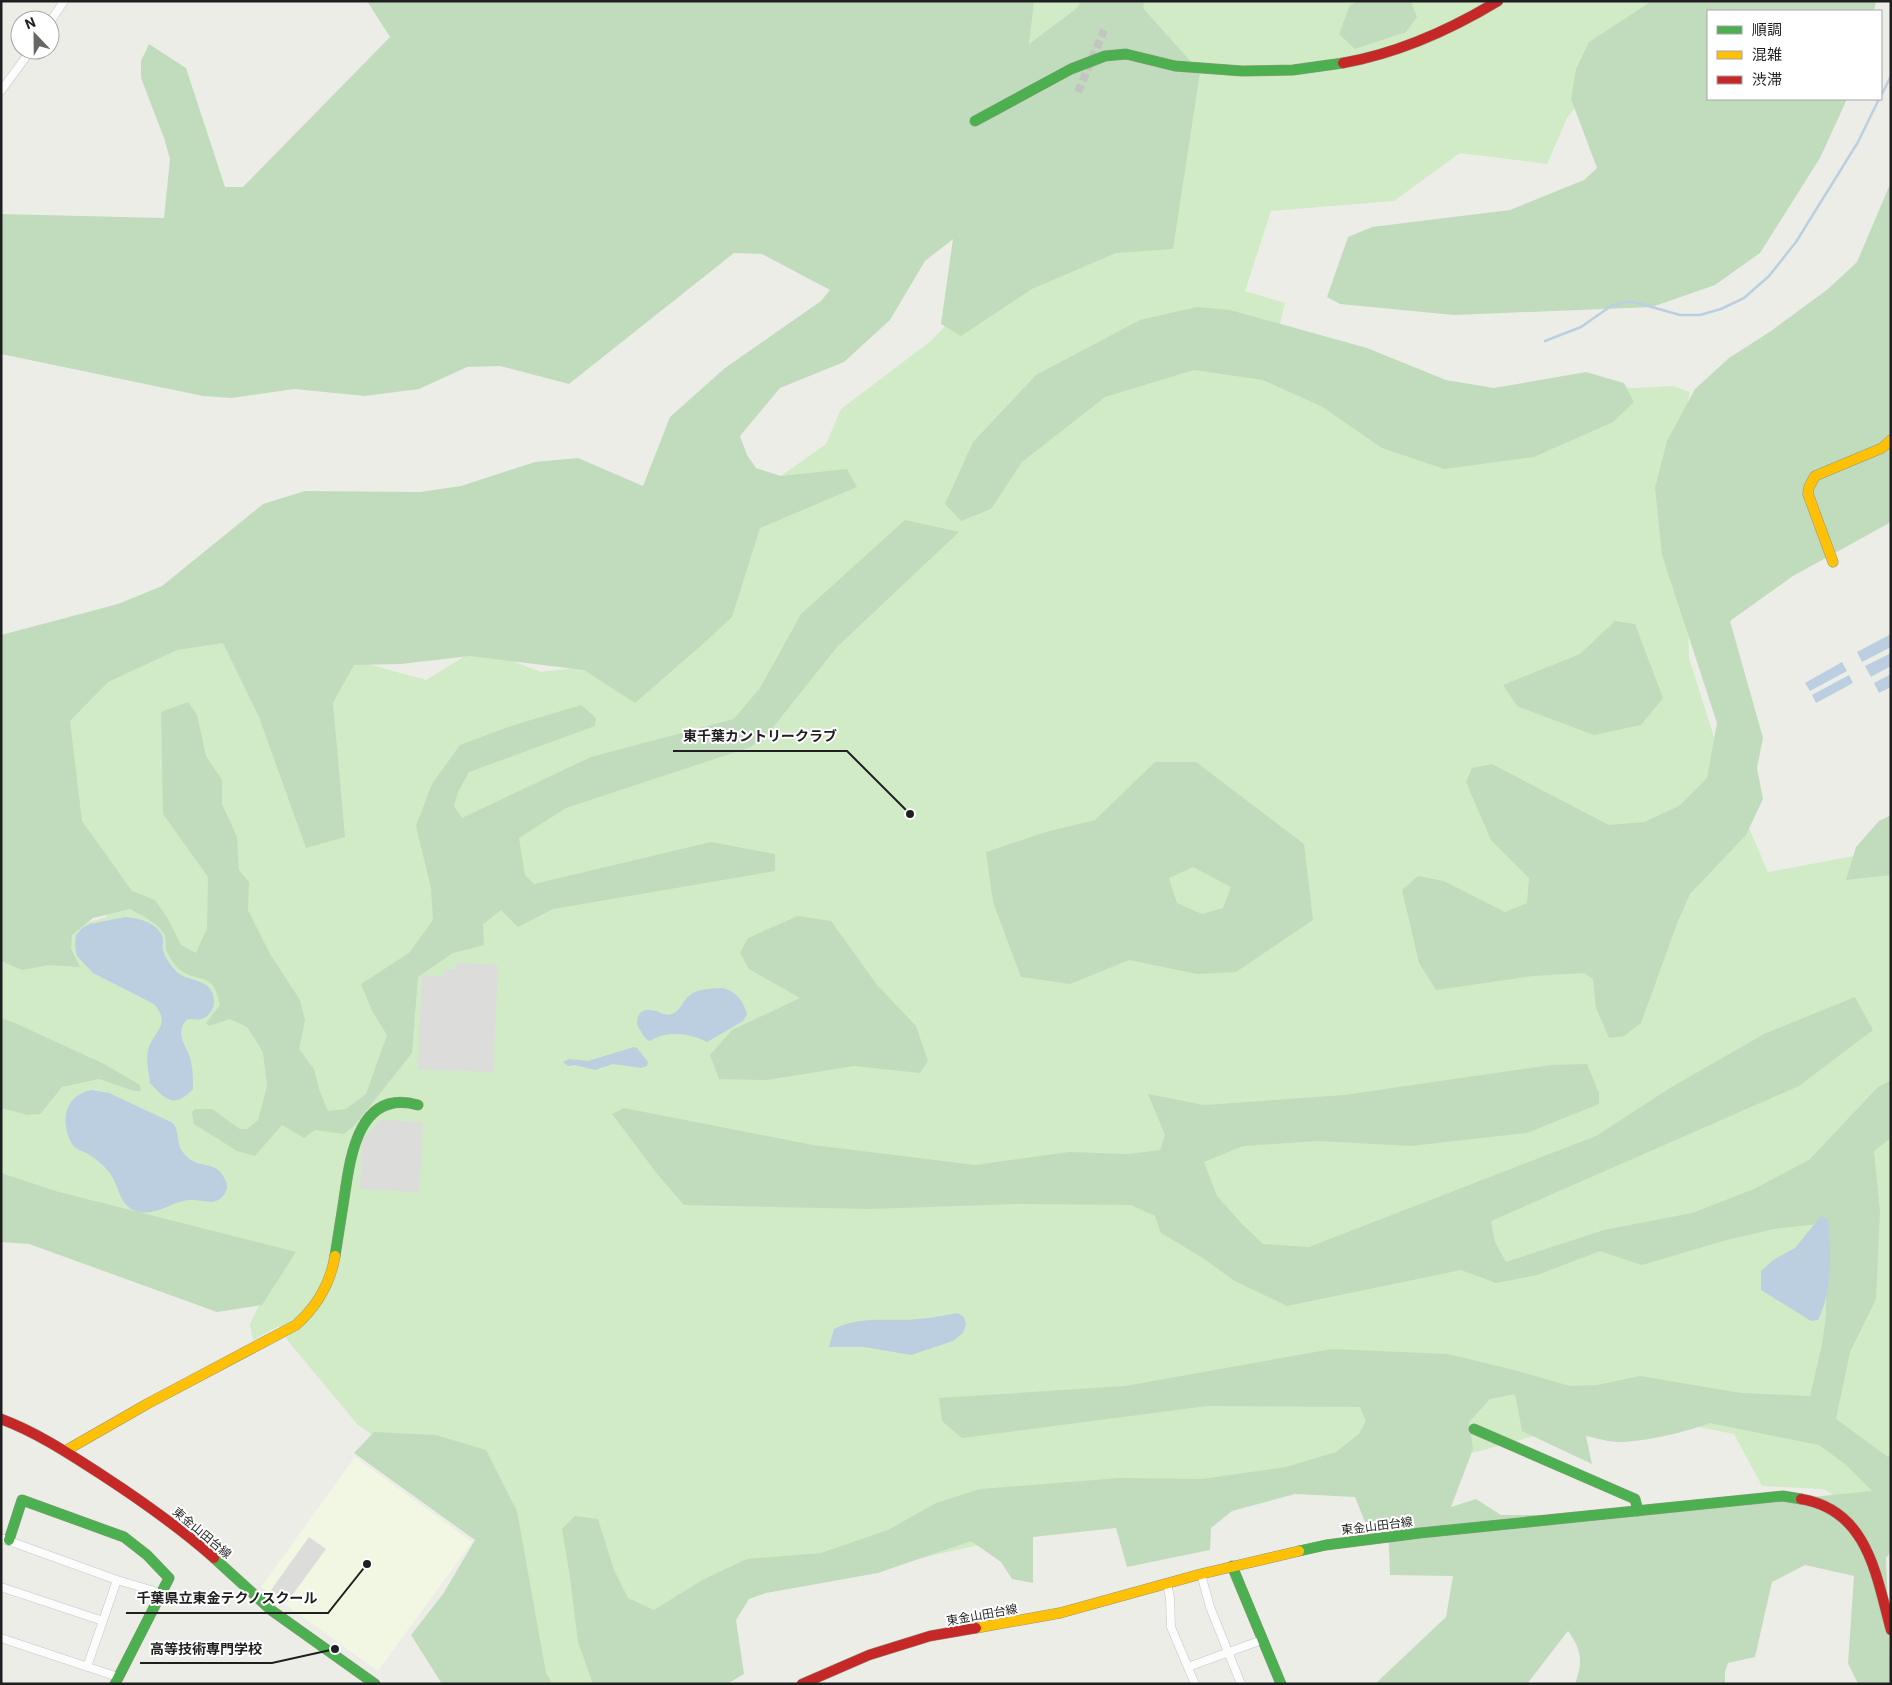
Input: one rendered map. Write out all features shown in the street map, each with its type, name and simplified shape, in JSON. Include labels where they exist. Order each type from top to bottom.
[{"type":"street","points":[[975,121],[993,109],[1020,97],[1065,72],[1099,57],[1118,54],[1140,55],[1180,67],[1263,71],[1322,67],[1370,58],[1433,37],[1478,14],[1498,1]]},
{"type":"street","points":[[1,91],[24,60]]},
{"type":"street","points":[[1833,562],[1808,494],[1809,487],[1815,476],[1882,448],[1891,440]]},
{"type":"street","points":[[65,1451],[147,1404],[296,1324],[312,1311],[328,1283],[333,1268],[352,1151],[362,1124],[379,1109],[393,1104],[411,1103],[418,1105]]},
{"type":"street","name":"東金山田台線","points":[[1,1419],[65,1451],[135,1496],[192,1538],[271,1610],[376,1684]]},
{"type":"street","points":[[1474,1428],[1635,1499],[1638,1511]]},
{"type":"street","name":"東金山田台線","points":[[802,1684],[869,1655],[930,1636],[1010,1623],[1060,1612],[1232,1566],[1326,1545],[1420,1533],[1783,1496],[1803,1498],[1826,1505],[1853,1523],[1868,1550],[1891,1630]]},
{"type":"street","points":[[1,1638],[87,1667],[117,1680],[169,1578],[147,1555],[124,1537],[22,1500],[5,1539],[117,1580],[161,1593]]},
{"type":"street","points":[[1232,1566],[1281,1684]]},
{"type":"street","points":[[1201,1574],[1210,1607],[1241,1684]]},
{"type":"street","points":[[87,1667],[117,1580]]},
{"type":"street","points":[[1167,1583],[1170,1598],[1171,1627],[1195,1684]]},
{"type":"street","points":[[1,1587],[102,1621]]},
{"type":"street","points":[[1188,1668],[1262,1640]]},
{"type":"shaded area","points":[[457,963],[498,965],[493,1072],[418,1069],[422,975],[444,976],[444,969],[456,969]]},
{"type":"shaded area","points":[[380,1120],[423,1122],[419,1192],[360,1189],[362,1141]]},
{"type":"shaded area","points":[[355,1457],[472,1542],[378,1671],[261,1587]]},
{"type":"shaded area","points":[[309,1537],[326,1549],[287,1602],[271,1590]]},
{"type":"green space","points":[[367,1],[1034,1],[1029,44],[1077,8],[1082,1],[1145,1],[1143,8],[1200,72],[1173,249],[1116,253],[1032,289],[961,336],[941,324],[953,239],[925,261],[890,320],[844,362],[780,388],[740,436],[747,455],[756,468],[781,476],[847,469],[857,487],[760,528],[732,617],[635,703],[584,670],[470,656],[401,664],[354,665],[333,703],[345,837],[306,848],[259,717],[223,643],[177,650],[108,682],[70,721],[82,821],[132,891],[155,900],[168,919],[181,945],[196,953],[207,928],[208,877],[163,814],[161,712],[188,702],[197,715],[206,756],[222,780],[222,804],[237,837],[239,870],[249,882],[248,910],[270,954],[300,1000],[305,1020],[299,1049],[314,1069],[319,1089],[328,1111],[346,1109],[366,1094],[387,1035],[372,1011],[361,984],[409,953],[433,920],[431,888],[416,826],[432,784],[460,745],[511,726],[581,705],[596,718],[595,726],[469,772],[458,792],[454,806],[462,818],[591,757],[734,719],[760,688],[801,614],[905,520],[959,532],[837,647],[771,730],[751,747],[566,808],[519,838],[525,875],[534,884],[711,842],[775,854],[775,871],[553,909],[518,927],[501,910],[483,924],[484,945],[453,953],[418,977],[412,1053],[354,1126],[344,1134],[315,1130],[304,1138],[282,1125],[255,1156],[237,1151],[194,1124],[192,1113],[195,1109],[212,1109],[240,1129],[247,1129],[258,1120],[267,1086],[263,1052],[247,1027],[230,1019],[209,1026],[206,1023],[220,1005],[217,993],[208,981],[184,973],[177,967],[166,950],[164,934],[153,923],[130,909],[93,918],[72,935],[71,949],[80,967],[49,965],[22,970],[1,961],[1,635],[118,604],[162,586],[263,504],[305,491],[420,492],[461,486],[535,462],[578,458],[643,486],[670,417],[725,368],[821,301],[830,290],[762,254],[734,253],[569,384],[500,366],[467,367],[419,389],[365,396],[294,389],[231,398],[203,396],[1,354],[1,214],[164,218],[170,159],[141,78],[141,61],[149,44],[186,68],[225,187],[243,187],[390,37]]},
{"type":"green space","points":[[1023,1],[1656,1],[1567,118],[1547,164],[1460,153],[1394,201],[1271,211],[1245,291],[1285,303],[1272,356],[1404,436],[1606,386],[1634,388],[1673,386],[1690,392],[1677,451],[1688,609],[1689,658],[1727,778],[1768,872],[1891,849],[1891,1505],[1883,1523],[1823,1489],[1762,1486],[1734,1434],[1683,1424],[1556,1430],[1480,1451],[1278,1493],[1118,1522],[1010,1538],[746,1597],[681,1684],[548,1684],[510,1531],[358,1425],[288,1341],[279,1326],[253,1340],[250,1324],[272,1278],[1,1210],[1,933],[25,941],[107,917],[67,780],[64,688],[223,620],[324,652],[426,680],[478,648],[541,672],[608,664],[757,493],[826,444],[841,409],[931,341],[963,307],[1023,73]]},
{"type":"green space","points":[[1360,1],[1411,1],[1417,17],[1406,32],[1355,49],[1339,34],[1350,5]]},
{"type":"green space","points":[[1652,1],[1876,1],[1874,10],[1707,10],[1707,100],[1847,100],[1820,158],[1760,253],[1715,285],[1652,307],[1454,315],[1340,304],[1327,297],[1348,237],[1372,227],[1510,210],[1584,180],[1597,168],[1571,99],[1576,69],[1589,42]]},
{"type":"green space","points":[[1891,182],[1891,522],[1793,576],[1730,621],[1763,738],[1757,768],[1763,799],[1746,835],[1690,894],[1678,921],[1641,1023],[1624,1036],[1609,1038],[1596,1008],[1593,979],[1584,973],[1533,976],[1436,990],[1419,963],[1402,890],[1418,876],[1444,881],[1505,912],[1527,903],[1529,878],[1491,840],[1466,782],[1472,768],[1492,764],[1609,825],[1644,822],[1679,806],[1707,778],[1717,723],[1662,555],[1655,488],[1667,441],[1695,389],[1729,358],[1771,331],[1828,289],[1857,262]]},
{"type":"green space","points":[[1197,307],[1230,310],[1367,348],[1446,380],[1494,388],[1586,372],[1624,383],[1634,402],[1613,422],[1534,457],[1444,469],[1382,448],[1321,406],[1263,380],[1194,370],[1105,397],[1022,462],[991,509],[961,521],[945,504],[973,442],[1036,375],[1140,320]]},
{"type":"green space","points":[[1615,621],[1635,624],[1663,698],[1641,725],[1594,735],[1517,706],[1503,685],[1580,654]]},
{"type":"green space","points":[[1155,762],[1196,762],[1304,844],[1313,920],[1236,972],[1197,974],[1129,960],[1070,984],[1021,977],[993,902],[986,852],[1046,832],[1095,820]],"holes":[[[1193,867],[1231,887],[1223,908],[1202,914],[1177,903],[1169,878]]]},
{"type":"green space","points":[[1891,815],[1891,875],[1846,880],[1856,847],[1879,821]]},
{"type":"green space","points":[[798,916],[831,921],[877,985],[916,1026],[928,1061],[920,1073],[854,1066],[767,1080],[719,1079],[710,1055],[732,1030],[800,998],[749,969],[740,953],[748,938]]},
{"type":"green space","points":[[1855,997],[1873,1030],[1799,1086],[1491,1221],[1495,1242],[1506,1262],[1604,1230],[1692,1213],[1754,1189],[1809,1160],[1878,1087],[1891,1080],[1891,1138],[1874,1151],[1880,1211],[1876,1299],[1850,1352],[1836,1419],[1888,1457],[1891,1453],[1891,1552],[1886,1558],[1891,1684],[1858,1684],[1848,1663],[1854,1576],[1805,1565],[1772,1582],[1755,1657],[1728,1663],[1725,1672],[1725,1684],[1575,1684],[1580,1656],[1576,1644],[1568,1631],[1527,1684],[1375,1684],[1446,1617],[1453,1576],[1390,1575],[1388,1521],[1365,1522],[1355,1497],[1295,1494],[1232,1511],[1211,1528],[1210,1550],[1127,1567],[1116,1528],[1033,1537],[1033,1583],[1012,1579],[1001,1562],[971,1541],[878,1573],[766,1593],[749,1599],[736,1620],[744,1674],[727,1684],[593,1684],[578,1642],[562,1529],[575,1516],[598,1519],[614,1570],[628,1598],[654,1610],[704,1579],[747,1559],[821,1553],[888,1530],[936,1503],[980,1489],[1120,1478],[1202,1479],[1286,1467],[1336,1452],[1359,1434],[1366,1421],[1360,1407],[1207,1406],[962,1438],[942,1421],[939,1398],[1125,1386],[1332,1349],[1448,1354],[1570,1386],[1597,1385],[1640,1376],[1741,1393],[1810,1396],[1822,1345],[1826,1315],[1826,1223],[1774,1229],[1723,1241],[1642,1265],[1600,1251],[1537,1275],[1496,1283],[1461,1270],[1287,1306],[1233,1280],[1203,1258],[1161,1233],[1155,1216],[1131,1205],[1019,1204],[870,1209],[684,1205],[658,1175],[612,1114],[624,1108],[813,1145],[975,1165],[1069,1152],[1128,1154],[1160,1150],[1165,1135],[1148,1094],[1204,1105],[1344,1095],[1551,1065],[1587,1064],[1599,1093],[1599,1104],[1527,1133],[1411,1146],[1317,1141],[1243,1146],[1204,1162],[1217,1196],[1263,1244],[1309,1247],[1596,1136],[1670,1088],[1764,1034]],"holes":[[[1515,1394],[1522,1431],[1592,1464],[1586,1436],[1615,1442],[1635,1441],[1668,1435],[1710,1423],[1819,1445],[1845,1464],[1872,1491],[1626,1515],[1501,1515],[1476,1499],[1451,1507],[1473,1449],[1469,1422],[1490,1399]]]},
{"type":"green space","points":[[1,1018],[104,1064],[140,1085],[141,1091],[134,1091],[99,1079],[62,1087],[40,1114],[28,1115],[1,1108]]},
{"type":"green space","points":[[1,1173],[59,1192],[296,1252],[262,1305],[217,1312],[29,1244],[1,1242]]},
{"type":"green space","points":[[374,1432],[436,1435],[486,1450],[517,1511],[546,1673],[553,1684],[442,1684],[411,1635],[443,1594],[475,1540],[354,1453]]},
{"type":"water","points":[[1891,634],[1891,647],[1862,662],[1857,652]]},
{"type":"water","points":[[1891,653],[1891,666],[1871,677],[1865,666]]},
{"type":"water","points":[[1842,662],[1847,671],[1810,691],[1805,683]]},
{"type":"water","points":[[1891,674],[1891,687],[1879,693],[1874,683]]},
{"type":"water","points":[[1849,675],[1853,683],[1816,703],[1812,695]]},
{"type":"water","points":[[125,917],[141,920],[155,927],[162,935],[164,952],[173,968],[180,974],[204,984],[213,993],[214,1004],[209,1014],[202,1019],[190,1019],[182,1027],[182,1040],[189,1055],[193,1072],[193,1089],[181,1099],[170,1100],[166,1098],[150,1083],[147,1060],[148,1051],[162,1022],[159,1011],[154,1004],[93,973],[77,956],[75,946],[76,935],[82,928],[90,924]]},
{"type":"water","points":[[723,988],[739,998],[747,1014],[743,1021],[707,1042],[693,1036],[678,1034],[663,1035],[650,1041],[644,1037],[638,1026],[638,1016],[643,1011],[651,1010],[665,1015],[671,1014],[678,1010],[686,999],[694,993]]},
{"type":"water","points":[[634,1047],[637,1048],[648,1062],[647,1066],[641,1068],[613,1064],[595,1070],[575,1065],[568,1066],[563,1062],[569,1059],[588,1061]]},
{"type":"water","points":[[92,1090],[109,1093],[173,1123],[180,1148],[187,1157],[192,1161],[214,1167],[223,1175],[227,1188],[223,1196],[217,1201],[187,1200],[149,1212],[141,1212],[128,1207],[121,1198],[109,1172],[93,1157],[74,1146],[67,1132],[66,1117],[69,1105],[78,1095]]},
{"type":"water","points":[[1821,1216],[1828,1219],[1830,1244],[1829,1283],[1818,1320],[1811,1321],[1761,1290],[1761,1271],[1773,1260],[1795,1248]]},
{"type":"water","points":[[958,1313],[964,1317],[966,1325],[963,1333],[953,1341],[911,1355],[865,1347],[829,1347],[834,1329],[855,1322],[865,1320],[908,1320]]},
{"type":"waterway","points":[[1882,94],[1891,76]]},
{"type":"waterway","points":[[1545,341],[1581,327],[1611,306],[1625,302],[1634,302],[1680,315],[1700,315],[1721,309],[1744,298],[1769,276],[1796,242],[1858,142],[1879,100]]},
{"type":"tunnel","points":[[1078,92],[1104,30]]},
{"type":"traffic: fast","points":[[975,121],[1071,69],[1105,56],[1126,54],[1175,66],[1242,71],[1293,70],[1343,63]]},
{"type":"traffic: fast","points":[[335,1256],[350,1165],[354,1147],[361,1130],[370,1116],[382,1107],[398,1102],[418,1105]]},
{"type":"traffic: fast","points":[[1474,1429],[1635,1499],[1638,1511]]},
{"type":"traffic: fast","points":[[1299,1551],[1326,1545],[1420,1533],[1783,1496],[1801,1499]]},
{"type":"traffic: fast","points":[[9,1540],[22,1500],[124,1537],[147,1555],[169,1578],[115,1684]]},
{"type":"traffic: fast","points":[[214,1558],[271,1610],[375,1684]]},
{"type":"traffic: fast","points":[[1232,1566],[1281,1684]]},
{"type":"traffic: slow","points":[[1833,562],[1808,494],[1809,487],[1815,476],[1882,448],[1891,440]]},
{"type":"traffic: slow","points":[[65,1451],[147,1404],[296,1325],[322,1294],[330,1276],[335,1256]]},
{"type":"traffic: slow","points":[[976,1628],[1060,1613],[1201,1574],[1299,1551]]},
{"type":"traffic: jam","points":[[1343,63],[1404,47],[1443,31],[1498,1]]},
{"type":"traffic: jam","points":[[1,1419],[39,1437],[99,1473],[158,1513],[214,1558]]},
{"type":"traffic: jam","points":[[1801,1499],[1823,1506],[1841,1516],[1855,1531],[1866,1548],[1874,1567],[1891,1630]]},
{"type":"traffic: jam","points":[[802,1684],[869,1655],[930,1636],[976,1628]]},
{"type":"place","name":"東千葉カントリークラブ","points":[[910,814]]},
{"type":"place","name":"千葉県立東金テクノスクール","points":[[367,1564]]},
{"type":"place","name":"高等技術専門学校","points":[[335,1649]]}]
